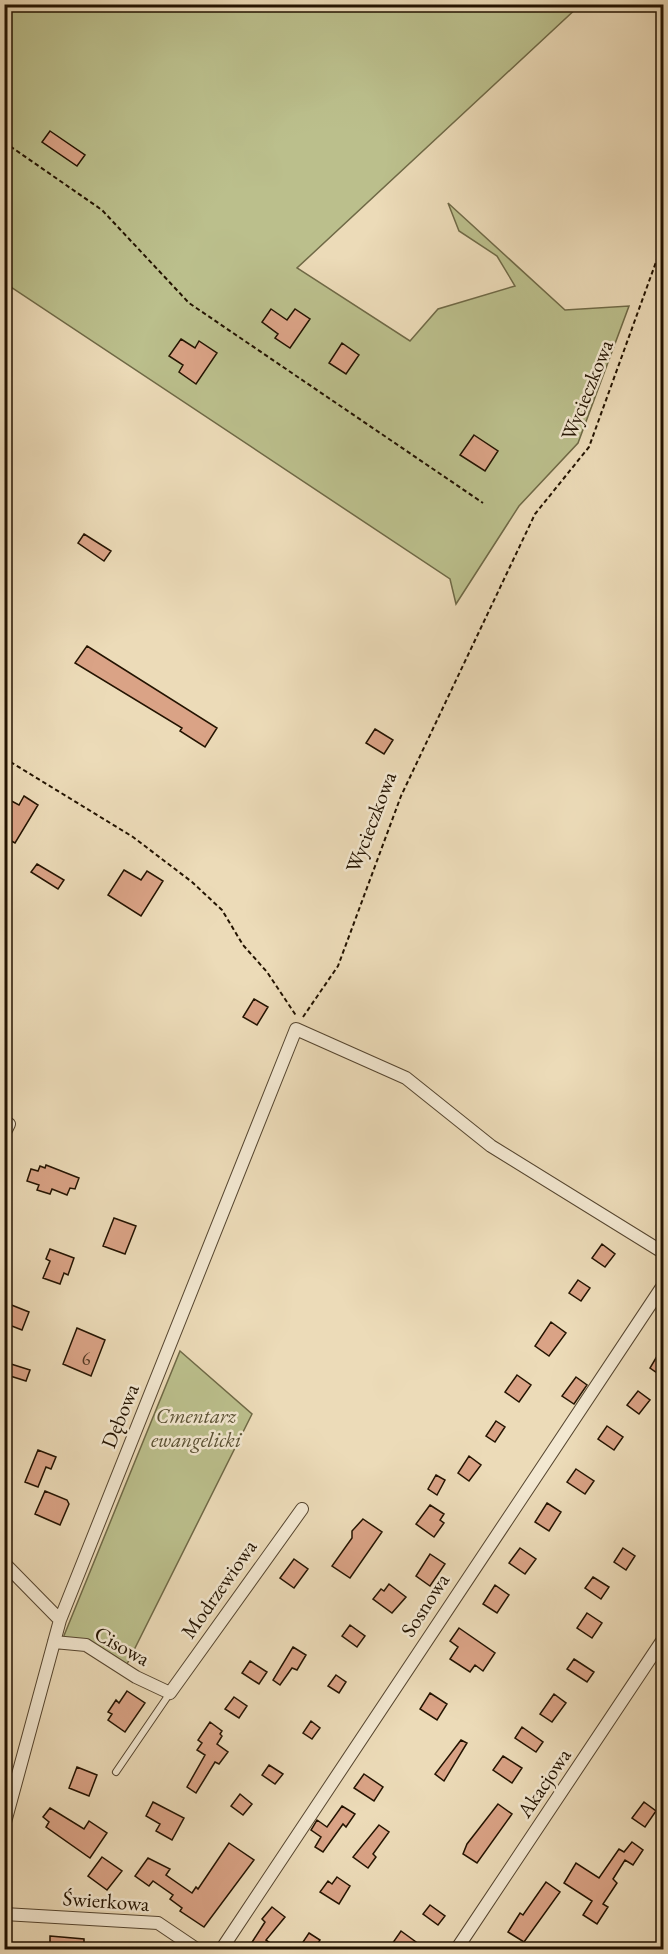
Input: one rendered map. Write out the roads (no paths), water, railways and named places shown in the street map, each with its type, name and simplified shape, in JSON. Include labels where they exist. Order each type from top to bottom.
[{"type":"street","name":"Dębowa","points":[[4,1826],[9,1791],[60,1620],[298,1025],[406,1078],[491,1146],[663,1253]]},
{"type":"street","name":"Sosnowa","points":[[221,1950],[663,1284]]},
{"type":"street","name":"Modrzewiowa","points":[[170,1693],[302,1509]]},
{"type":"street","points":[[4,1563],[60,1620]]},
{"type":"street","name":"Akacjowa","points":[[456,1950],[663,1638]]},
{"type":"street","name":"Cisowa","points":[[54,1642],[86,1645],[136,1677],[170,1693]]},
{"type":"street","name":"Świerkowa","points":[[4,1914],[158,1923],[198,1950]]},
{"type":"lane","points":[[116,1772],[170,1693]]},
{"type":"park label","name":"Cmentarz ewangelicki","points":[[196,1428]]}]
